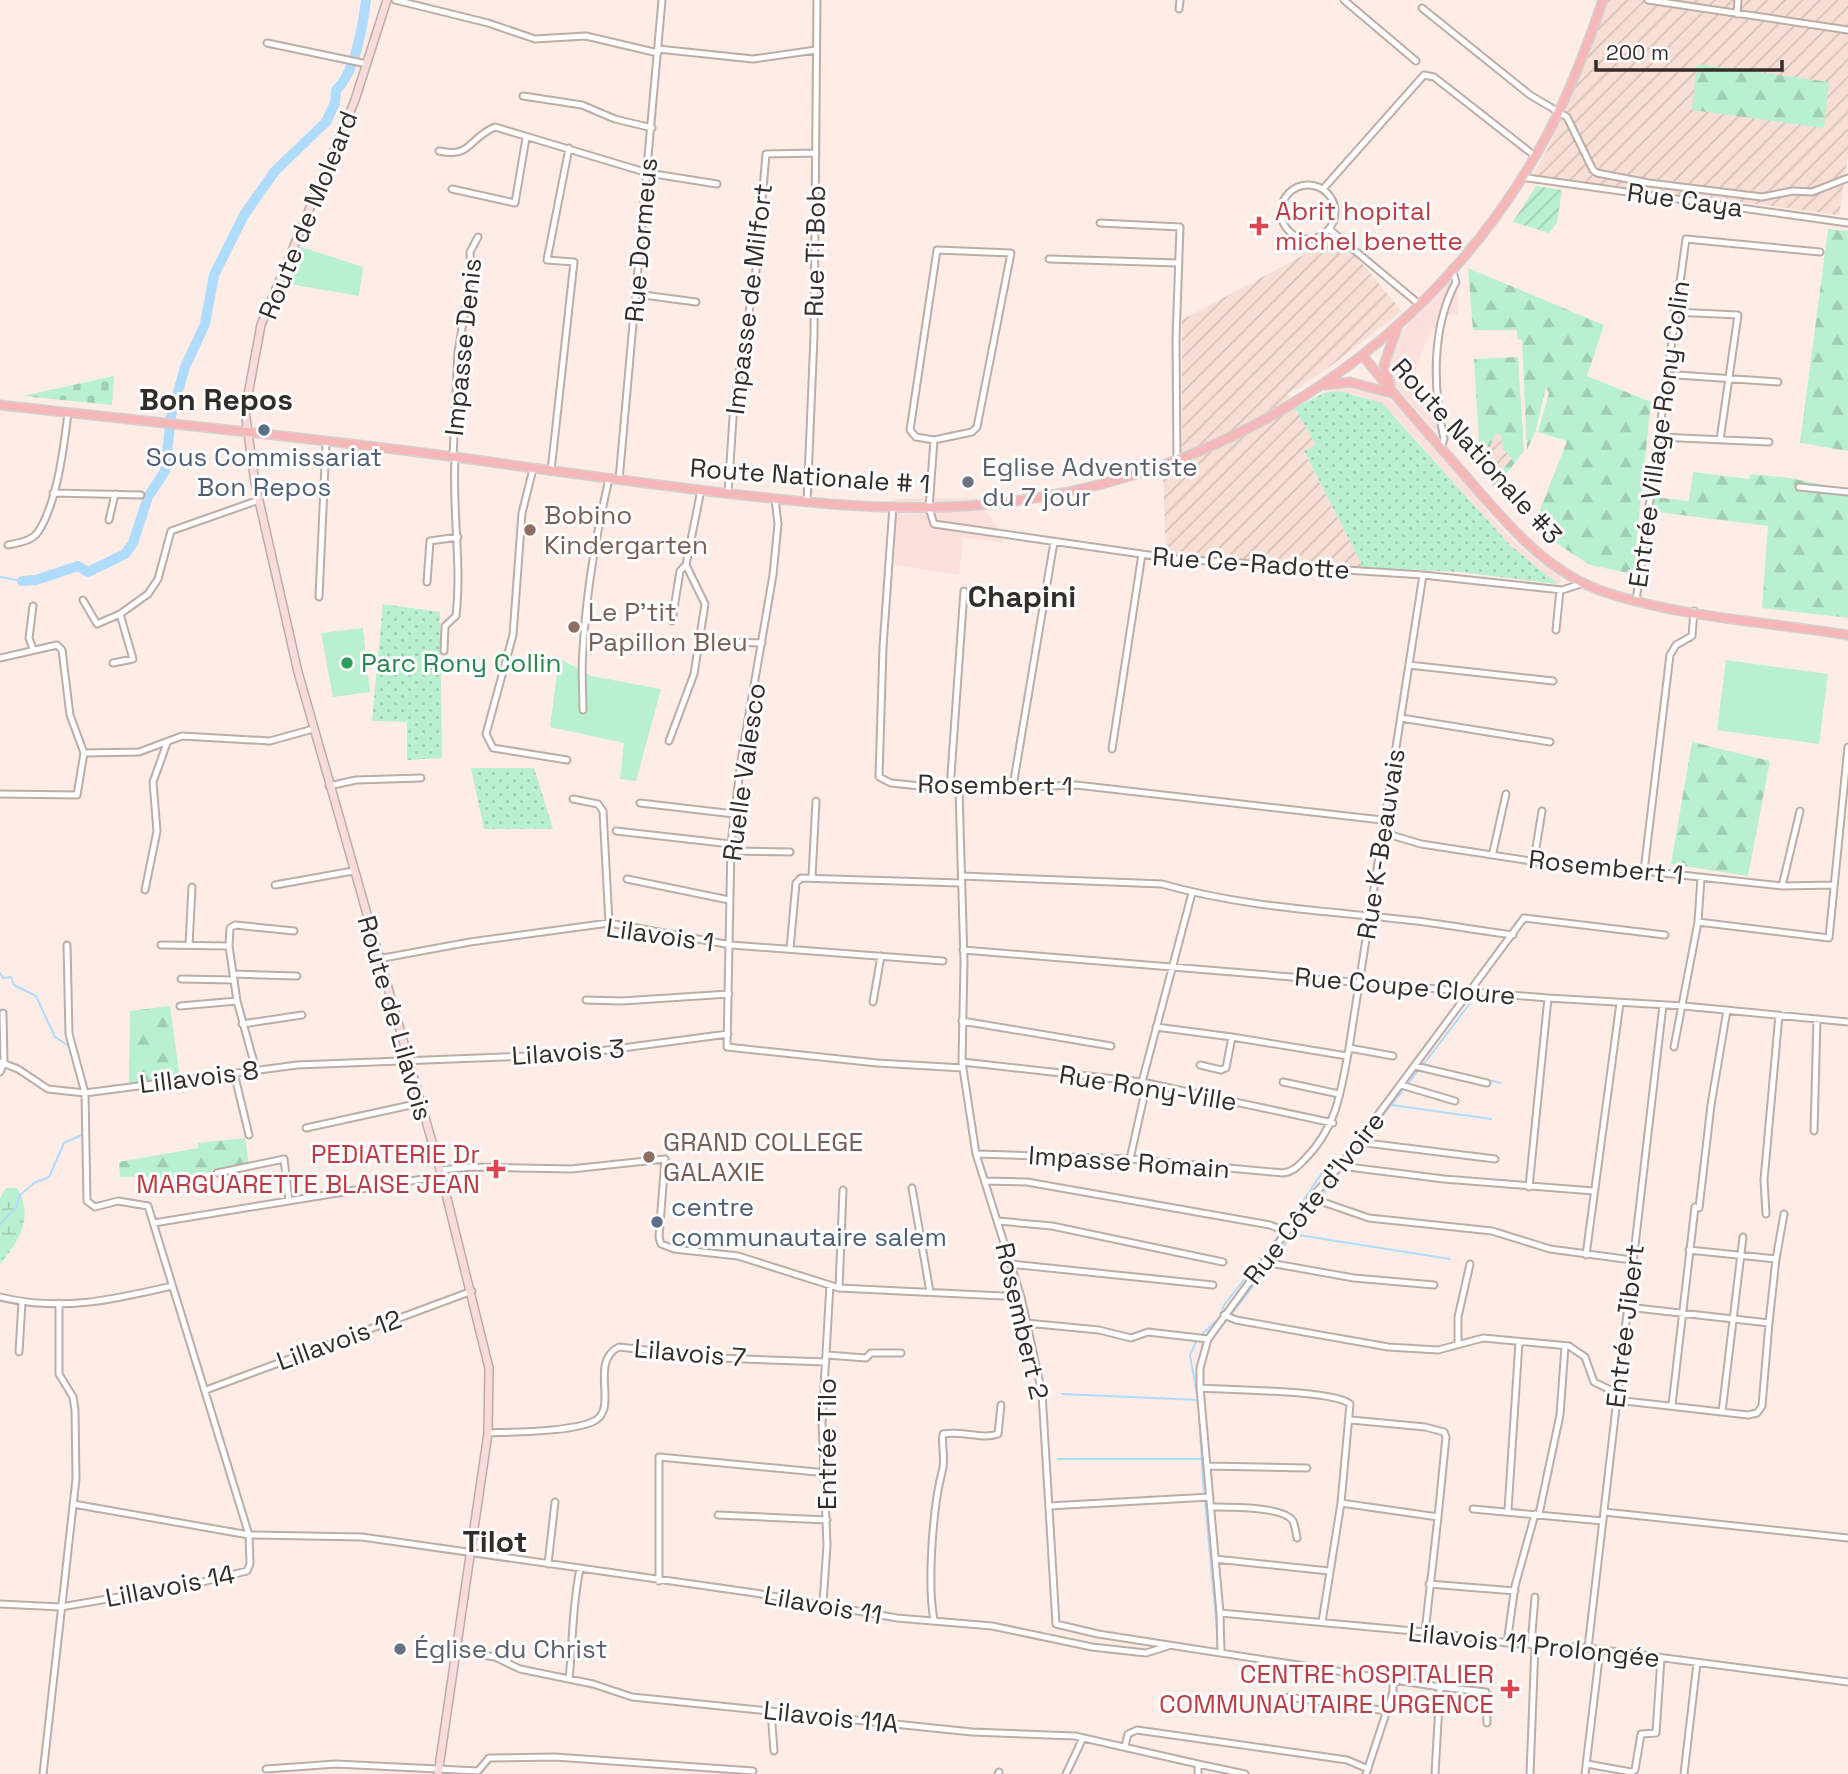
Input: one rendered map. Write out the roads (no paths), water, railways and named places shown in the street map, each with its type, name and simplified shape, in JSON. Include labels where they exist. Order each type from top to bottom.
[{"type":"main road","name":"Route de Moleard","points":[[248,433],[246,411],[261,325],[355,100],[362,63],[387,0]]},
{"type":"main road","name":"Route Nationale # 1","points":[[0,405],[807,502],[929,508],[1000,504],[1056,496],[1177,461],[1227,439],[1325,385],[1398,326],[1483,232],[1535,156],[1558,114],[1603,0]]},
{"type":"main road","points":[[1394,394],[1384,365],[1398,326]]},
{"type":"main road","name":"Route Nationale #3","points":[[1363,356],[1526,543],[1542,558],[1584,583],[1636,601],[1848,635]]},
{"type":"main road","points":[[1325,385],[1350,382],[1394,394]]},
{"type":"main road","name":"Route de Lilavois","points":[[248,433],[259,500],[313,729],[440,1173],[472,1291],[489,1368],[488,1433],[439,1771]]},
{"type":"street","points":[[395,0],[488,23],[534,39],[586,36],[658,51],[753,59],[817,50]]},
{"type":"street","name":"Rue Dormeus","points":[[583,710],[584,632],[596,536],[614,479],[636,293],[662,0]]},
{"type":"street","name":"Rue Ti Bob","points":[[807,502],[814,336],[817,0]]},
{"type":"street","points":[[1179,9],[1180,0]]},
{"type":"street","points":[[1344,0],[1416,61]]},
{"type":"street","points":[[1648,0],[1848,30]]},
{"type":"street","points":[[1737,14],[1738,0]]},
{"type":"street","points":[[1422,8],[1531,95],[1570,122],[1593,170],[1609,177],[1762,197],[1793,191],[1812,192],[1848,178]]},
{"type":"street","points":[[267,43],[362,63]]},
{"type":"street","points":[[1323,189],[1424,75],[1434,77],[1535,156]]},
{"type":"street","points":[[523,96],[582,106],[615,119],[652,128]]},
{"type":"street","points":[[439,151],[456,155],[466,152],[480,134],[495,127],[648,173],[717,184]]},
{"type":"street","points":[[452,188],[515,203],[527,138]]},
{"type":"street","points":[[551,471],[574,262],[547,260],[569,148]]},
{"type":"street","name":"Impasse de Milfort","points":[[728,493],[734,403],[756,270],[766,155],[816,153]]},
{"type":"street","name":"Rue Caya","points":[[1521,177],[1848,223]]},
{"type":"street","points":[[1306,184],[1323,189],[1334,203],[1333,221],[1329,229],[1314,239],[1305,239],[1289,232],[1280,216],[1283,198],[1289,191],[1306,184]]},
{"type":"street","points":[[1100,223],[1181,227],[1175,436],[1177,461]]},
{"type":"street","points":[[1329,229],[1419,304]]},
{"type":"street","name":"Impasse Denis","points":[[444,651],[445,626],[456,616],[460,578],[454,490],[458,352],[471,275],[470,252],[478,237]]},
{"type":"street","name":"Entrée Village Rony Colin","points":[[1636,601],[1674,312],[1688,238],[1820,251]]},
{"type":"street","points":[[937,250],[1011,253],[977,427],[967,434],[934,440],[916,437],[910,430],[937,250]]},
{"type":"street","points":[[1049,259],[1179,263]]},
{"type":"street","points":[[1441,448],[1444,439],[1436,378],[1437,345],[1444,305],[1456,282],[1452,269]]},
{"type":"street","points":[[636,293],[696,302]]},
{"type":"street","points":[[1674,312],[1738,315],[1720,440]]},
{"type":"street","points":[[1665,377],[1677,374],[1778,382]]},
{"type":"street","points":[[8,545],[23,542],[37,534],[53,493],[68,413]]},
{"type":"street","points":[[1659,437],[1769,442]]},
{"type":"street","points":[[929,508],[934,440]]},
{"type":"street","points":[[319,597],[326,443]]},
{"type":"street","points":[[533,469],[522,513],[513,635],[486,734],[489,744],[567,760]]},
{"type":"street","points":[[1799,487],[1848,492]]},
{"type":"street","points":[[672,621],[680,571],[686,565],[701,490]]},
{"type":"street","points":[[53,493],[141,495]]},
{"type":"street","points":[[109,520],[115,494]]},
{"type":"street","name":"Ruelle Valesco","points":[[727,1047],[731,844],[778,524],[775,499]]},
{"type":"street","points":[[83,600],[97,624],[120,614],[148,594],[158,579],[171,531],[259,500]]},
{"type":"street","name":"Rosembert 1","points":[[893,506],[883,647],[879,777],[891,782],[959,790],[1076,785],[1382,820]]},
{"type":"street","name":"Rue Ce-Radotte","points":[[929,508],[934,524],[1142,554],[1560,590],[1584,583]]},
{"type":"street","points":[[427,582],[429,541],[458,537]]},
{"type":"street","points":[[1013,786],[1054,542]]},
{"type":"street","points":[[1112,749],[1142,554]]},
{"type":"street","points":[[669,741],[687,701],[705,604],[686,565]]},
{"type":"street","name":"Rue K-Beauvais","points":[[1283,1173],[1294,1170],[1320,1145],[1333,1123],[1349,1048],[1370,918],[1382,820],[1422,580]]},
{"type":"street","points":[[1556,630],[1560,590]]},
{"type":"street","points":[[950,789],[964,591]]},
{"type":"street","points":[[33,606],[29,638],[33,649]]},
{"type":"street","points":[[1644,870],[1670,655],[1676,645],[1692,636],[1694,611]]},
{"type":"street","points":[[113,663],[133,659],[120,614]]},
{"type":"street","points":[[699,641],[762,643]]},
{"type":"street","points":[[0,658],[57,645],[62,650],[70,715],[84,753],[77,795],[0,794]]},
{"type":"street","points":[[1409,665],[1553,681]]},
{"type":"street","points":[[1401,718],[1550,742]]},
{"type":"street","points":[[84,753],[139,752],[182,736],[270,741],[313,729]]},
{"type":"street","points":[[145,890],[157,831],[153,782],[167,743]]},
{"type":"street","points":[[1698,922],[1829,938],[1848,747]]},
{"type":"street","points":[[329,786],[356,780],[421,778]]},
{"type":"street","name":"Rosembert 2","points":[[959,790],[963,1065],[976,1153],[1021,1297],[1042,1393],[1056,1624],[1054,1639]]},
{"type":"street","points":[[1493,852],[1506,794]]},
{"type":"street","points":[[573,799],[598,804],[603,811],[609,923]]},
{"type":"street","points":[[812,877],[816,801]]},
{"type":"street","points":[[640,803],[734,814]]},
{"type":"street","points":[[1534,860],[1542,811]]},
{"type":"street","points":[[1782,886],[1800,811]]},
{"type":"street","points":[[616,831],[731,844]]},
{"type":"street","name":"Rosembert 1","points":[[1381,832],[1421,844],[1608,870],[1644,870],[1782,886],[1833,885]]},
{"type":"street","points":[[731,851],[790,852]]},
{"type":"street","points":[[275,885],[353,870]]},
{"type":"street","points":[[790,949],[796,883],[802,878],[812,877],[1162,884],[1192,893],[1264,907],[1513,935]]},
{"type":"street","points":[[1674,1047],[1698,922],[1702,878]]},
{"type":"street","points":[[627,879],[729,900]]},
{"type":"street","points":[[189,945],[192,887]]},
{"type":"street","points":[[1130,1159],[1156,1027],[1192,893]]},
{"type":"street","name":"Rue Côte d'Ivoire","points":[[1221,1652],[1199,1368],[1206,1338],[1311,1198],[1340,1166],[1416,1066],[1524,918],[1665,935]]},
{"type":"street","name":"Lilavois 1","points":[[378,959],[482,940],[609,923],[731,945],[943,961]]},
{"type":"street","points":[[256,1070],[237,1001],[229,946],[230,929],[235,925],[294,931]]},
{"type":"street","points":[[67,945],[69,1034],[85,1093],[87,1201],[95,1207],[118,1201],[146,1204],[249,1535],[73,1504]]},
{"type":"street","points":[[161,945],[229,946]]},
{"type":"street","name":"Rue Coupe Cloure","points":[[962,950],[1548,998],[1663,1004],[1848,1022]]},
{"type":"street","points":[[873,1002],[881,956]]},
{"type":"street","points":[[181,979],[297,976]]},
{"type":"street","points":[[586,1000],[622,1001],[729,994]]},
{"type":"street","points":[[1529,1187],[1548,998]]},
{"type":"street","points":[[180,1006],[237,1001]]},
{"type":"street","points":[[1586,1255],[1620,1003]]},
{"type":"street","name":"Entrée Jibert","points":[[1588,1648],[1663,1004]]},
{"type":"street","points":[[1672,1405],[1689,1250],[1727,1010]]},
{"type":"street","points":[[0,1072],[3,1013]]},
{"type":"street","points":[[243,1024],[302,1015]]},
{"type":"street","points":[[1766,1214],[1764,1180],[1779,1015]]},
{"type":"street","points":[[1814,1131],[1817,1019]]},
{"type":"street","points":[[962,1021],[1111,1046]]},
{"type":"street","points":[[1156,1027],[1347,1056]]},
{"type":"street","name":"Lilavois 3","points":[[407,1060],[577,1054],[728,1034]]},
{"type":"street","points":[[1200,1066],[1221,1070],[1226,1068],[1232,1037]]},
{"type":"street","name":"Rue Rony-Ville","points":[[727,1047],[877,1063],[963,1065],[1144,1083],[1333,1123]]},
{"type":"street","points":[[1349,1048],[1394,1056]]},
{"type":"street","name":"Lillavois 8","points":[[2,1063],[44,1088],[85,1093],[256,1070],[407,1060]]},
{"type":"street","points":[[1416,1066],[1487,1083]]},
{"type":"street","points":[[234,1073],[249,1135]]},
{"type":"street","points":[[1283,1082],[1339,1094]]},
{"type":"street","points":[[1401,1085],[1455,1101]]},
{"type":"street","points":[[306,1128],[420,1103]]},
{"type":"street","points":[[1358,1142],[1495,1159]]},
{"type":"street","name":"Impasse Romain","points":[[976,1153],[1130,1159],[1283,1173]]},
{"type":"street","points":[[217,1173],[284,1159],[289,1201]]},
{"type":"street","points":[[154,1223],[472,1167],[571,1169],[665,1159],[659,1237],[661,1244],[674,1249],[737,1256],[839,1288],[1021,1297]]},
{"type":"street","points":[[1340,1166],[1529,1187],[1594,1191]]},
{"type":"street","points":[[985,1181],[1027,1182],[1270,1225],[1287,1232]]},
{"type":"street","points":[[912,1188],[930,1293]]},
{"type":"street","points":[[839,1288],[843,1190]]},
{"type":"street","points":[[1311,1198],[1370,1218],[1492,1231],[1550,1249],[1632,1261]]},
{"type":"street","points":[[1224,1315],[1236,1320],[1388,1347],[1438,1350],[1483,1338],[1565,1346],[1578,1350],[1585,1357],[1594,1382],[1617,1396],[1748,1415],[1759,1411],[1783,1214]]},
{"type":"street","points":[[998,1221],[1052,1226],[1223,1262]]},
{"type":"street","points":[[1722,1412],[1742,1237]]},
{"type":"street","points":[[1689,1250],[1776,1259]]},
{"type":"street","points":[[1264,1262],[1354,1278],[1434,1284]]},
{"type":"street","points":[[1010,1264],[1213,1285]]},
{"type":"street","points":[[1458,1344],[1458,1317],[1470,1264]]},
{"type":"street","name":"Entrée Tilo","points":[[823,1604],[827,1473],[822,1422],[830,1285]]},
{"type":"street","points":[[0,1297],[22,1302],[93,1304],[172,1286]]},
{"type":"street","name":"Lillavois 12","points":[[206,1390],[472,1291]]},
{"type":"street","points":[[19,1352],[22,1302]]},
{"type":"street","points":[[43,1774],[73,1504],[76,1423],[73,1397],[59,1374],[59,1303]]},
{"type":"street","points":[[1627,1307],[1769,1323]]},
{"type":"street","points":[[1026,1323],[1099,1330],[1130,1338],[1148,1332],[1206,1338]]},
{"type":"street","points":[[1508,1510],[1519,1342]]},
{"type":"street","points":[[1507,1643],[1515,1591],[1537,1514],[1560,1415],[1565,1346]]},
{"type":"street","name":"Lilavois 7","points":[[488,1433],[548,1431],[596,1420],[603,1404],[605,1361],[611,1351],[619,1348],[717,1358],[826,1362]]},
{"type":"street","points":[[827,1355],[866,1358],[871,1353],[901,1353]]},
{"type":"street","points":[[1200,1388],[1343,1399],[1350,1404],[1341,1503],[1322,1622]]},
{"type":"street","points":[[934,1620],[935,1518],[938,1480],[942,1472],[943,1434],[991,1436],[998,1433],[1001,1405]]},
{"type":"street","points":[[1350,1420],[1425,1427],[1444,1432],[1446,1437],[1425,1632]]},
{"type":"street","points":[[659,1581],[659,1457],[827,1473]]},
{"type":"street","points":[[1207,1466],[1307,1468]]},
{"type":"street","points":[[1048,1506],[1210,1496]]},
{"type":"street","points":[[548,1564],[555,1502]]},
{"type":"street","points":[[1341,1503],[1438,1517]]},
{"type":"street","points":[[1210,1507],[1267,1510],[1288,1517],[1293,1522],[1297,1538]]},
{"type":"street","points":[[1473,1509],[1508,1510],[1603,1521]]},
{"type":"street","points":[[1604,1512],[1848,1538]]},
{"type":"street","points":[[718,1515],[827,1520]]},
{"type":"street","name":"Lillavois 14","points":[[0,1604],[61,1607],[242,1574],[250,1564],[249,1535],[339,1535],[472,1552]]},
{"type":"street","name":"Lilavois 11","points":[[472,1552],[823,1604],[897,1618],[992,1626],[1146,1653],[1171,1644]]},
{"type":"street","points":[[1215,1559],[1329,1571]]},
{"type":"street","points":[[569,1679],[574,1631],[572,1605],[580,1569]]},
{"type":"street","points":[[1429,1584],[1515,1591]]},
{"type":"street","points":[[1530,1774],[1535,1597]]},
{"type":"street","name":"Lilavois 11 Prolongée","points":[[1220,1613],[1425,1632],[1507,1643],[1588,1648],[1848,1682]]},
{"type":"street","points":[[1056,1624],[1440,1687],[1486,1692],[1487,1723]]},
{"type":"street","points":[[1586,1774],[1600,1650]]},
{"type":"street","name":"Lilavois 11A","points":[[458,1651],[495,1657],[520,1669],[569,1679],[632,1697],[972,1732],[1083,1738],[1245,1774]]},
{"type":"street","points":[[1587,1765],[1631,1772],[1635,1770],[1642,1734],[1656,1733],[1661,1658]]},
{"type":"street","points":[[1684,1774],[1697,1663]]},
{"type":"street","points":[[1125,1746],[1128,1734],[1137,1730],[1348,1760],[1367,1771],[1387,1711],[1394,1678]]},
{"type":"street","points":[[1435,1774],[1440,1687]]},
{"type":"street","points":[[1288,1697],[1387,1711]]},
{"type":"street","points":[[771,1711],[774,1751]]},
{"type":"street","points":[[1066,1774],[1083,1738]]},
{"type":"street","points":[[266,1769],[336,1764],[478,1772],[489,1758],[555,1757],[753,1771]]},
{"type":"street","points":[[1198,1764],[1198,1774]]},
{"type":"waterway","points":[[22,581],[36,580],[78,566],[88,572],[125,554],[133,543],[148,497],[165,471],[171,416],[185,367],[205,324],[214,275],[244,215],[275,171],[326,122],[335,103],[336,90],[353,61],[366,0]]},
{"type":"waterway","points":[[0,577],[22,581]]},
{"type":"waterway","points":[[0,973],[3,978],[11,977],[14,985],[36,996],[55,1037],[69,1046]]},
{"type":"waterway","points":[[1423,1065],[1471,1002]]},
{"type":"waterway","points":[[1408,1084],[1419,1069]]},
{"type":"waterway","points":[[1448,1071],[1501,1083]]},
{"type":"waterway","points":[[1364,1139],[1404,1089]]},
{"type":"waterway","points":[[88,1096],[88,1122]]},
{"type":"waterway","points":[[1392,1105],[1491,1119]]},
{"type":"waterway","points":[[0,1224],[17,1207],[19,1196],[34,1183],[49,1177],[64,1143],[84,1134]]},
{"type":"waterway","points":[[1345,1164],[1361,1144]]},
{"type":"waterway","points":[[1320,1198],[1342,1169]]},
{"type":"waterway","points":[[1285,1228],[1324,1170]]},
{"type":"waterway","points":[[1231,1315],[1317,1202]]},
{"type":"waterway","points":[[1204,1495],[1198,1400],[1190,1355],[1198,1338],[1220,1317],[1224,1305],[1282,1232]]},
{"type":"waterway","points":[[1292,1234],[1450,1259]]},
{"type":"waterway","points":[[1213,1338],[1227,1319]]},
{"type":"waterway","points":[[1062,1394],[1198,1400]]},
{"type":"waterway","points":[[1058,1459],[1201,1459]]},
{"type":"waterway","points":[[1205,1500],[1218,1641]]},
{"type":"place","name":"Abrit hopital michel benette","points":[[1259,226]]},
{"type":"place","name":"Sous Commissariat Bon Repos","points":[[264,430]]},
{"type":"place","name":"Eglise Adventiste du 7 jour","points":[[968,482]]},
{"type":"place","name":"Bobino Kindergarten","points":[[530,530]]},
{"type":"place","name":"Le P'tit Papillon Bleu","points":[[574,627]]},
{"type":"place","name":"Parc Rony Collin","points":[[347,663]]},
{"type":"place","name":"GRAND COLLEGE GALAXIE","points":[[649,1157]]},
{"type":"place","name":"PEDIATERIE Dr MARGUARETTE BLAISE JEAN","points":[[496,1169]]},
{"type":"place","name":"centre communautaire salem","points":[[657,1222]]},
{"type":"place","name":"Église du Christ","points":[[400,1649]]},
{"type":"place","name":"CENTRE hOSPITALIER COMMUNAUTAIRE URGENCE","points":[[1510,1689]]},
{"type":"district","name":"Bon Repos","points":[[216,400]]},
{"type":"district","name":"Chapini","points":[[1022,597]]},
{"type":"district","name":"Tilot","points":[[495,1542]]}]
